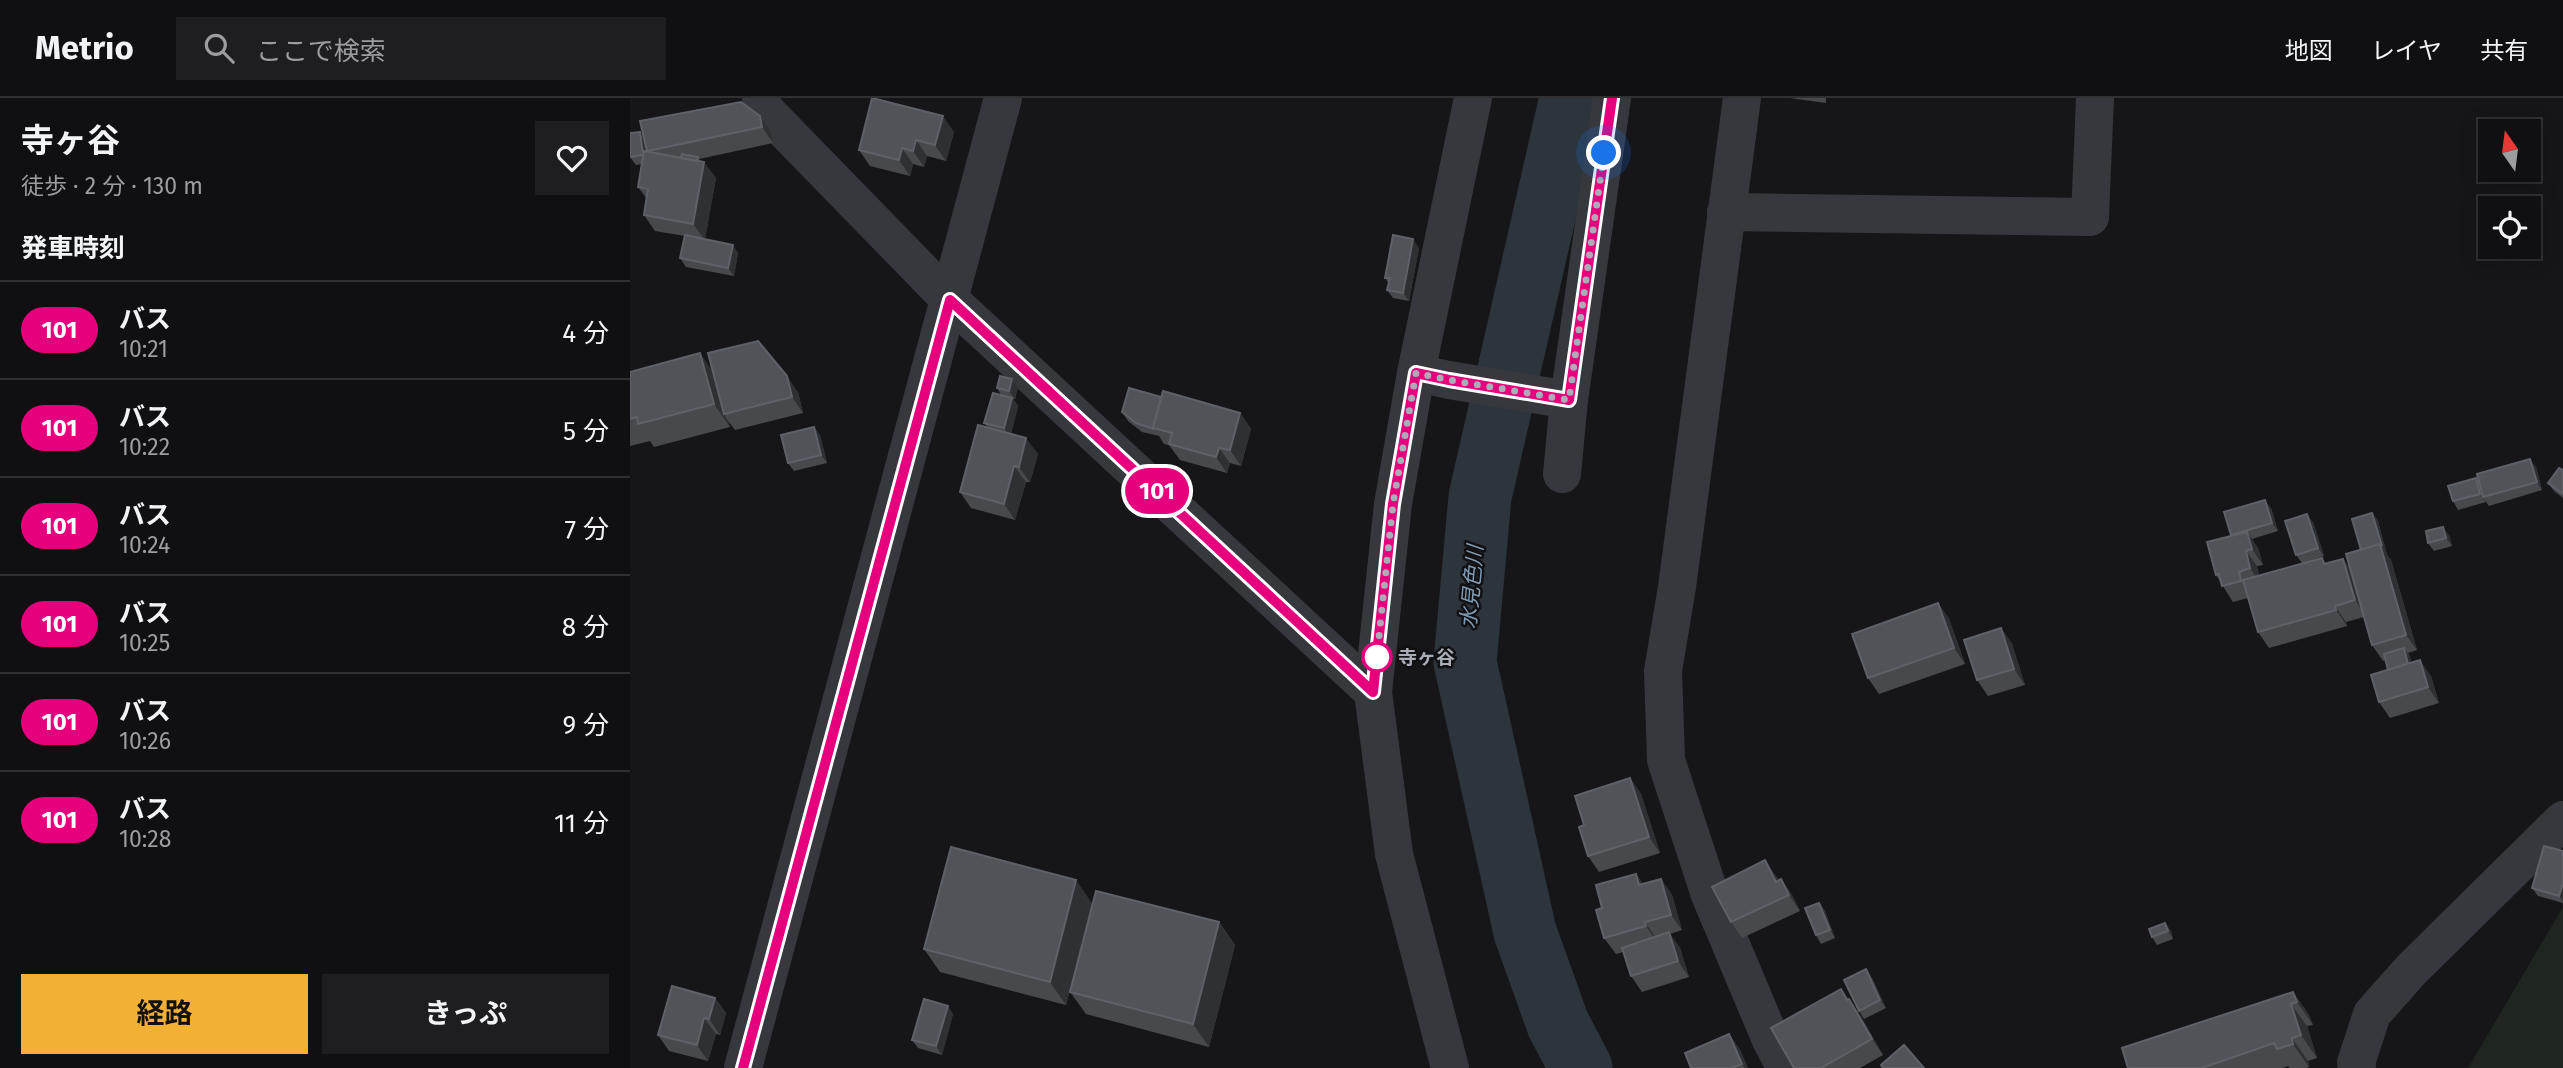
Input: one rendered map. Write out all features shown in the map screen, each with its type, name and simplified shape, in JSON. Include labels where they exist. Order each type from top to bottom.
[{"type":"street","points":[[743,1068],[1003,98]]},
{"type":"street","points":[[1450,1068],[1394,854],[1373,692],[1393,504],[1433,377],[1473,98]]},
{"type":"street","points":[[1562,474],[1569,400],[1612,98]]},
{"type":"street","points":[[1742,98],[1677,587],[1663,671],[1666,761],[1710,895],[1771,1040],[1786,1068]]},
{"type":"street","points":[[1726,212],[2090,217],[2095,98]]},
{"type":"street","points":[[759,102],[950,300],[1373,692]]},
{"type":"street","points":[[1433,377],[1569,400]]},
{"type":"street","points":[[2357,1068],[2356,1063],[2372,1014],[2411,970],[2559,829]]},
{"type":"shaded area","points":[[2563,907],[2563,1068],[2468,1068]]},
{"type":"building","points":[[872,98],[943,116],[935,145],[916,140],[913,151],[902,148],[899,160],[859,150]]},
{"type":"building","points":[[741,102],[760,116],[762,127],[647,151],[640,121]]},
{"type":"building","points":[[640,132],[643,155],[630,157],[630,133]]},
{"type":"building","points":[[644,151],[704,162],[693,224],[644,215],[648,189],[638,187]]},
{"type":"building","points":[[682,154],[698,157],[697,161],[681,158]]},
{"type":"building","points":[[685,235],[733,245],[728,268],[680,258]]},
{"type":"building","points":[[1393,235],[1413,239],[1403,293],[1387,290],[1390,278],[1385,278]]},
{"type":"building","points":[[758,341],[787,376],[792,397],[724,414],[708,353]]},
{"type":"building","points":[[700,353],[714,404],[638,424],[637,417],[630,419],[630,372]]},
{"type":"building","points":[[1000,376],[1012,379],[1009,391],[997,388]]},
{"type":"building","points":[[1129,388],[1161,397],[1154,429],[1136,423],[1122,412]]},
{"type":"building","points":[[1163,391],[1240,413],[1230,450],[1219,448],[1216,457],[1169,444],[1172,433],[1153,428]]},
{"type":"building","points":[[993,393],[1012,398],[1004,428],[984,423]]},
{"type":"building","points":[[978,425],[1026,438],[1019,467],[1014,466],[1004,504],[960,492]]},
{"type":"building","points":[[814,427],[821,455],[788,463],[781,435]]},
{"type":"building","points":[[2530,459],[2537,482],[2483,497],[2477,474]]},
{"type":"building","points":[[2559,468],[2563,470],[2563,494],[2548,483]]},
{"type":"building","points":[[2476,478],[2480,494],[2453,501],[2448,486]]},
{"type":"building","points":[[2265,500],[2272,523],[2231,535],[2224,512]]},
{"type":"building","points":[[2372,513],[2382,546],[2380,544],[2361,550],[2352,519]]},
{"type":"building","points":[[2307,514],[2318,548],[2296,555],[2285,521]]},
{"type":"building","points":[[2443,527],[2446,538],[2428,543],[2426,531]]},
{"type":"building","points":[[2247,532],[2252,549],[2246,551],[2250,568],[2239,572],[2241,581],[2222,586],[2219,574],[2216,575],[2207,542]]},
{"type":"building","points":[[2380,544],[2406,635],[2372,645],[2346,554]]},
{"type":"building","points":[[2322,558],[2324,564],[2343,559],[2355,600],[2335,606],[2336,610],[2258,632],[2243,580]]},
{"type":"building","points":[[1938,603],[1954,648],[1868,678],[1852,634]]},
{"type":"building","points":[[2001,628],[2014,669],[1977,680],[1964,640]]},
{"type":"building","points":[[2404,648],[2408,664],[2388,670],[2384,654]]},
{"type":"building","points":[[2420,660],[2428,687],[2379,702],[2371,675]]},
{"type":"building","points":[[1630,778],[1649,837],[1588,856],[1579,827],[1584,825],[1575,796]]},
{"type":"building","points":[[2544,846],[2563,851],[2563,883],[2559,896],[2532,888]]},
{"type":"building","points":[[951,847],[1076,880],[1050,982],[924,949]]},
{"type":"building","points":[[1765,860],[1776,882],[1781,879],[1789,895],[1731,922],[1712,887]]},
{"type":"building","points":[[1636,874],[1639,885],[1661,879],[1671,915],[1645,922],[1646,926],[1604,938],[1596,910],[1602,908],[1596,885]]},
{"type":"building","points":[[1096,891],[1219,922],[1193,1024],[1070,992]]},
{"type":"building","points":[[1819,903],[1830,930],[1816,935],[1805,908]]},
{"type":"building","points":[[2165,923],[2168,931],[2152,937],[2149,929]]},
{"type":"building","points":[[1669,932],[1678,961],[1631,976],[1622,948]]},
{"type":"building","points":[[1866,969],[1880,1000],[1859,1011],[1844,980]]},
{"type":"building","points":[[672,986],[715,998],[709,1019],[704,1018],[697,1045],[658,1035]]},
{"type":"building","points":[[1841,989],[1872,1039],[1821,1068],[1794,1068],[1771,1028]]},
{"type":"building","points":[[2293,992],[2297,1002],[2291,1004],[2301,1035],[2292,1038],[2293,1044],[2277,1049],[2274,1043],[2202,1068],[2128,1068],[2122,1048]]},
{"type":"building","points":[[924,999],[948,1006],[936,1046],[912,1040]]},
{"type":"building","points":[[1729,1034],[1742,1064],[1732,1068],[1691,1068],[1685,1053]]},
{"type":"building","points":[[1904,1045],[1924,1068],[1883,1068],[1881,1065]]},
{"type":"waterway","name":"水見色川","points":[[1571,98],[1480,497],[1465,662],[1525,932],[1558,1024],[1581,1068]]},
{"type":"bus line","name":"101","points":[[743,1068],[950,300],[1373,692],[1393,504],[1416,373],[1569,400],[1612,98]]},
{"type":"place","name":"寺ヶ谷","points":[[1377,657]]},
{"type":"route","points":[[1377,657],[1376,665],[1393,504],[1416,373],[1569,400],[1604,153]]}]
